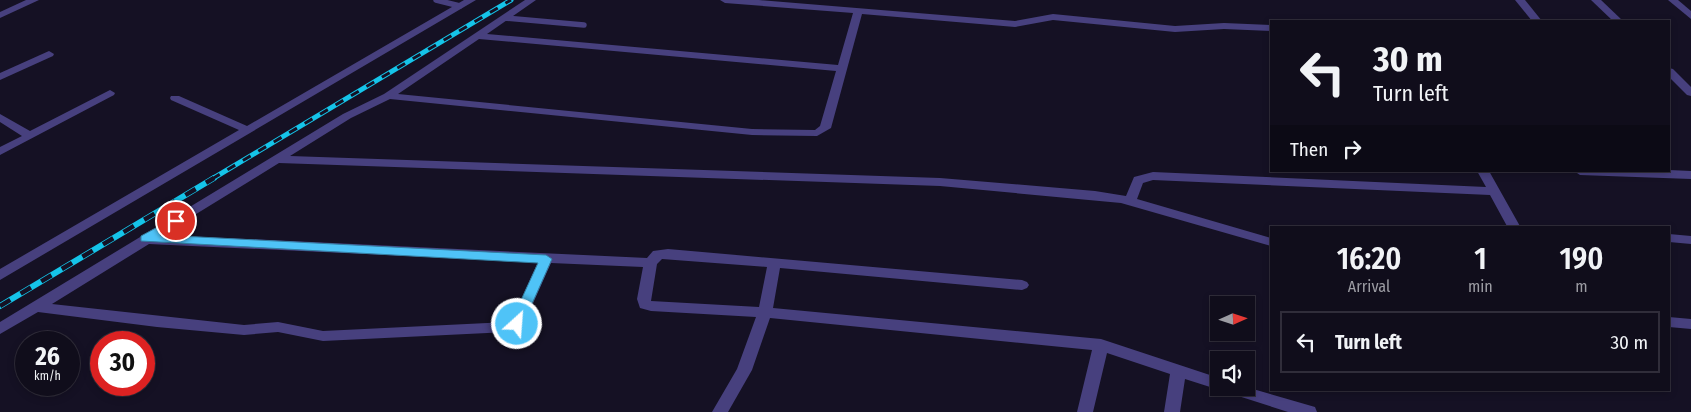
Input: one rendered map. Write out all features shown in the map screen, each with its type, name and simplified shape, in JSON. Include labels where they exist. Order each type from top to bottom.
[{"type":"street","points":[[0,15],[34,0]]},
{"type":"street","points":[[0,275],[471,0]]},
{"type":"street","points":[[0,329],[347,116],[388,96],[531,0]]},
{"type":"street","points":[[725,0],[1015,24],[1047,17],[1175,29],[1224,26],[1270,28]]},
{"type":"street","points":[[1520,0],[1536,20]]},
{"type":"street","points":[[1596,0],[1617,20]]},
{"type":"street","points":[[1673,0],[1691,16]]},
{"type":"street","points":[[388,96],[752,132],[812,134],[825,128],[844,69],[858,11]]},
{"type":"street","points":[[478,36],[844,69]]},
{"type":"street","points":[[0,77],[49,54]]},
{"type":"street","points":[[1670,72],[1691,93]]},
{"type":"street","points":[[0,152],[110,93]]},
{"type":"street","points":[[175,98],[248,130]]},
{"type":"street","points":[[0,117],[30,136]]},
{"type":"street","points":[[277,159],[940,182],[1095,195],[1130,201],[1270,242]]},
{"type":"street","points":[[1484,172],[1514,226]]},
{"type":"street","points":[[1671,172],[1691,176]]},
{"type":"street","points":[[1130,201],[1137,180],[1142,177],[1154,176],[1495,191]]},
{"type":"street","points":[[1670,238],[1691,240]]},
{"type":"street","points":[[146,239],[650,264]]},
{"type":"street","points":[[1022,285],[658,254],[650,264],[644,299],[645,304],[765,312],[1100,345],[1210,381]]},
{"type":"street","points":[[37,307],[157,322],[244,330],[278,327],[323,336],[508,327],[517,324],[520,319],[546,259]]},
{"type":"street","points":[[720,412],[744,370],[765,312],[774,264]]},
{"type":"street","points":[[1670,322],[1691,324]]},
{"type":"street","points":[[1085,412],[1100,345]]},
{"type":"street","points":[[1172,412],[1178,372]]},
{"type":"street","points":[[1255,396],[1309,412]]},
{"type":"lane","points":[[436,0],[460,6]]},
{"type":"lane","points":[[504,18],[584,25]]},
{"type":"railway","points":[[212,179],[511,0]]},
{"type":"railway","points":[[0,306],[214,178]]},
{"type":"route","points":[[176,221],[146,239],[546,259],[517,324]]}]
